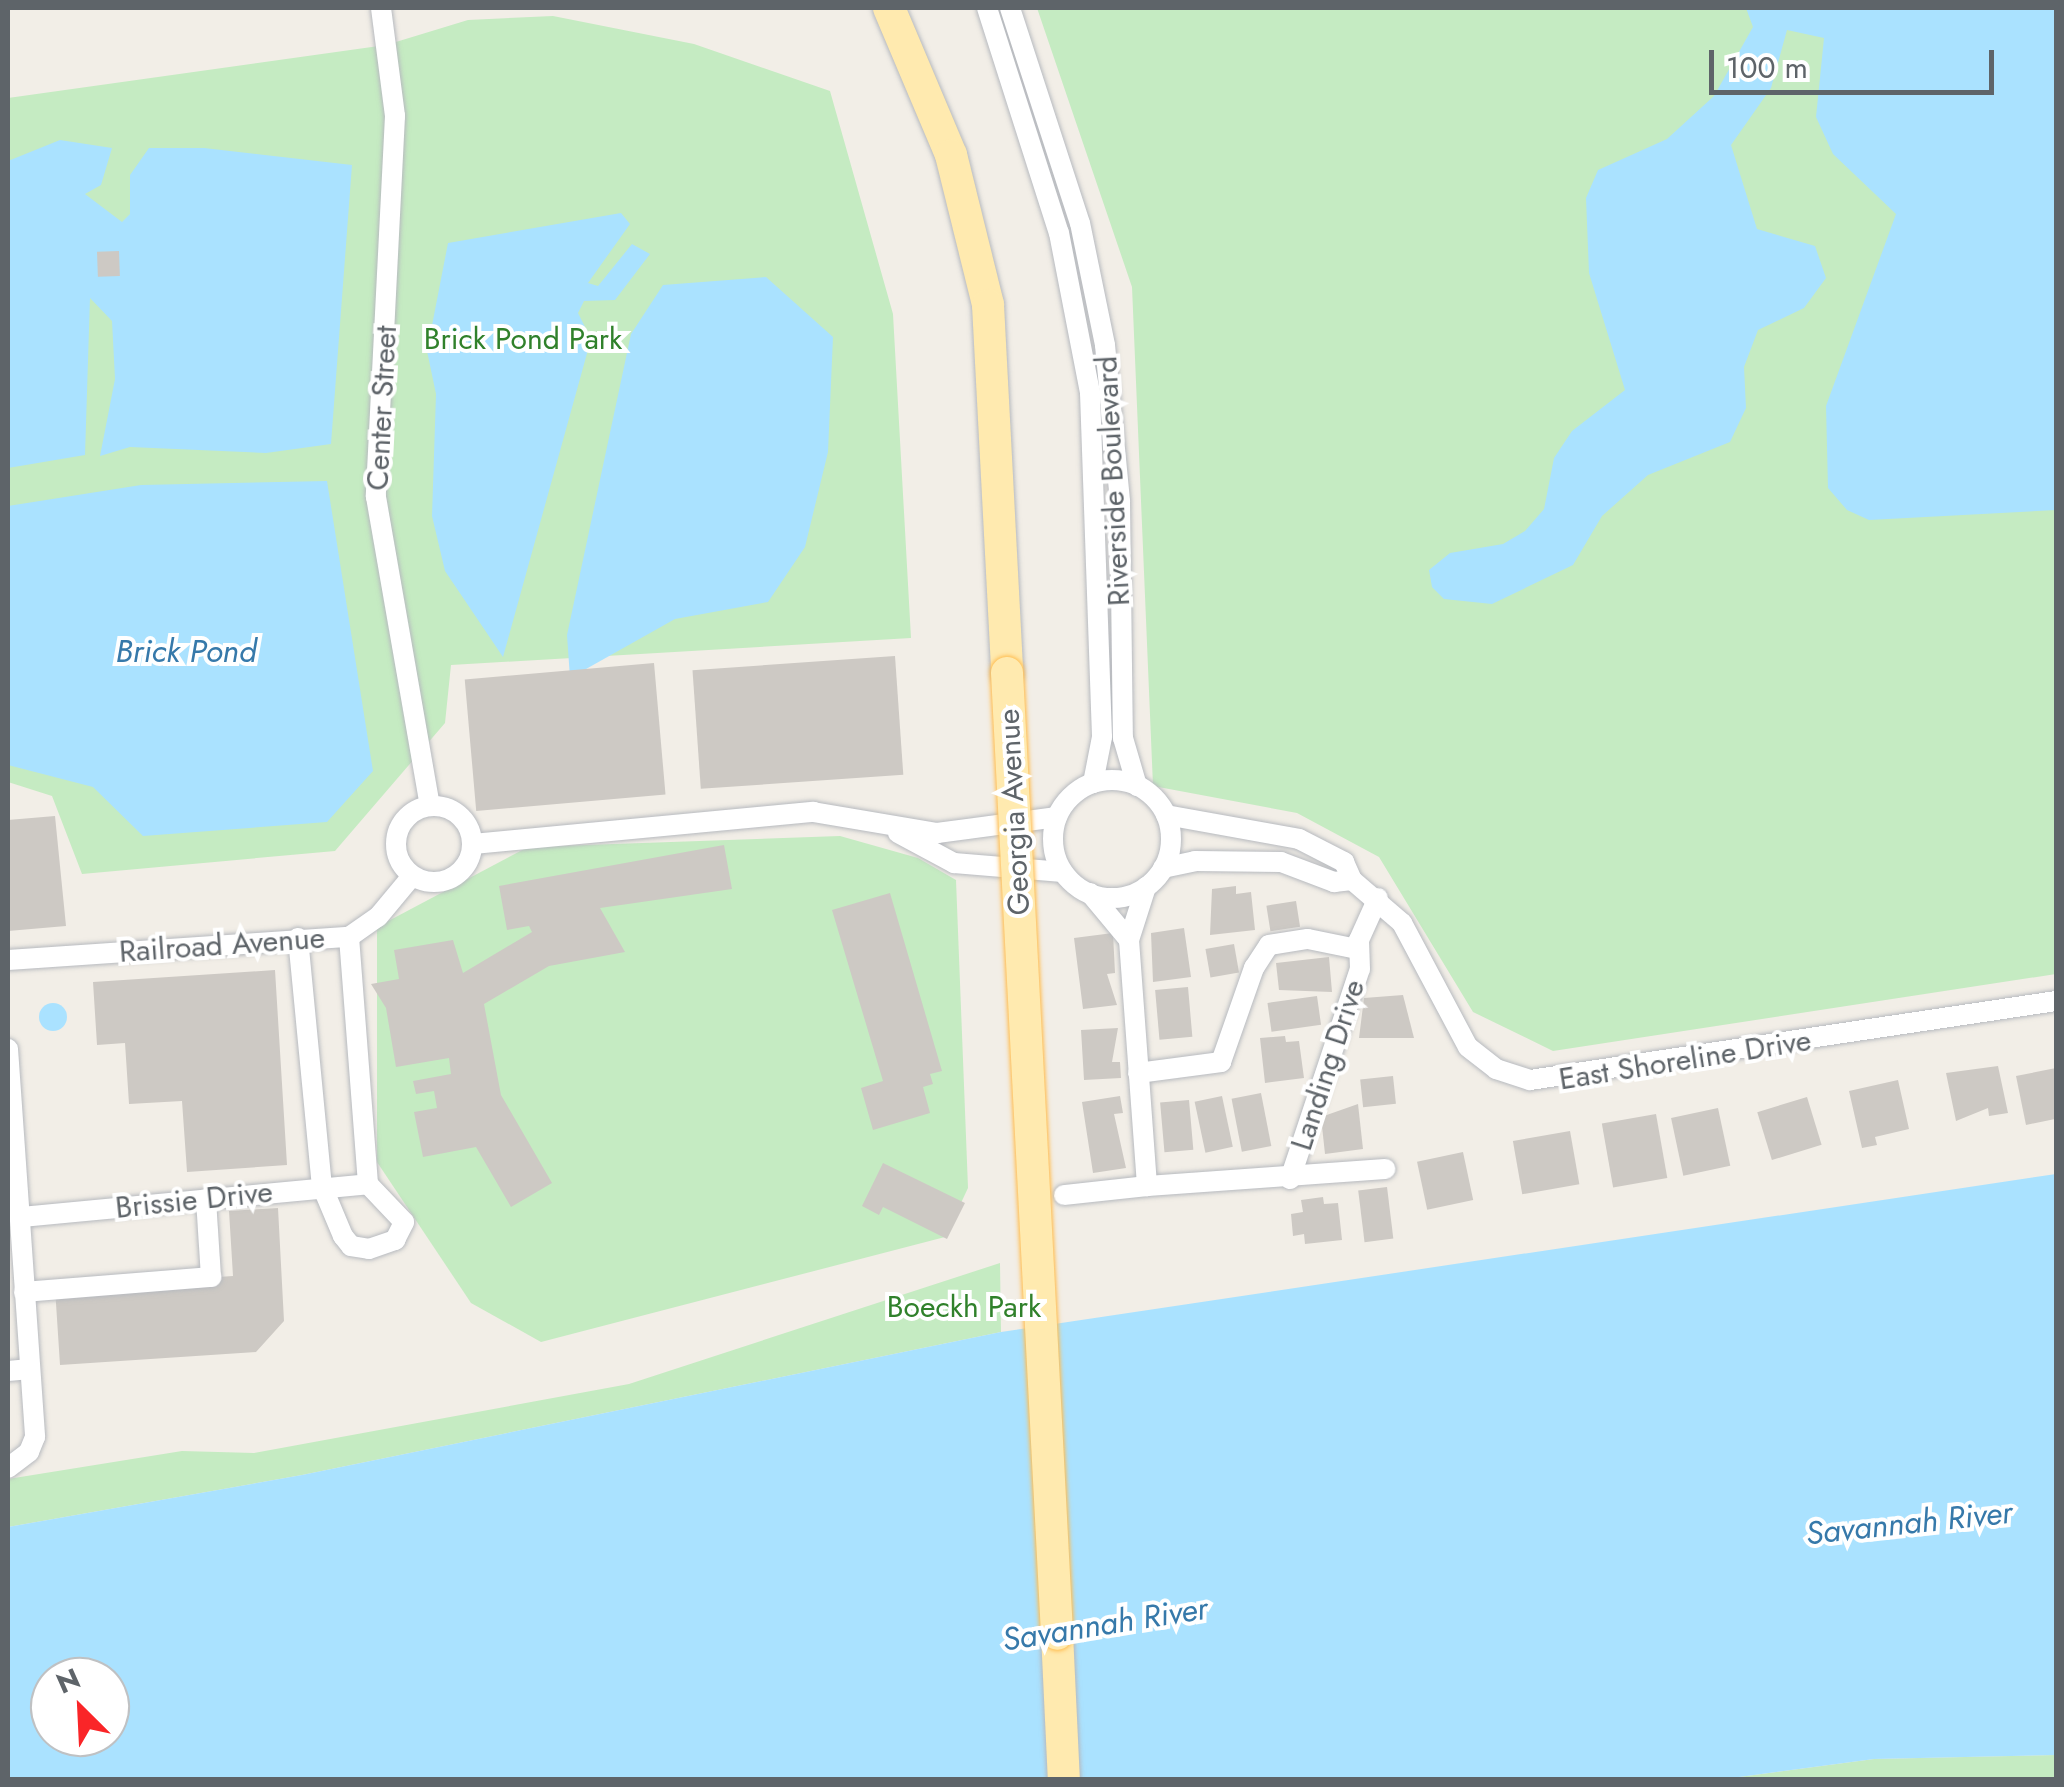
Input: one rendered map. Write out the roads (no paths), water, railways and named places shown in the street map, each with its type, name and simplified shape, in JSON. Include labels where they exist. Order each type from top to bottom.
[{"type":"main road","name":"Georgia Avenue","points":[[890,8],[951,155],[988,306],[1064,1780]]},
{"type":"street","name":"Center Street","points":[[381,8],[395,116],[376,497],[430,805]]},
{"type":"street","name":"Riverside Boulevard","points":[[987,8],[1059,233],[1090,393],[1102,738],[1092,783]]},
{"type":"street","name":"Riverside Boulevard","points":[[1010,8],[1080,223],[1106,345],[1120,502],[1123,738],[1136,786]]},
{"type":"street","points":[[1130,940],[1090,893],[1063,872],[1053,844],[1057,817],[1072,796],[1092,783],[1136,786],[1166,815],[1171,835],[1163,868],[1146,887],[1130,940],[1146,1186]]},
{"type":"street","points":[[430,805],[464,820],[473,844],[454,876],[429,882],[412,876],[400,861],[396,837],[408,816],[430,805]]},
{"type":"street","points":[[473,844],[812,812],[886,828],[967,831],[1057,817]]},
{"type":"street","points":[[1163,868],[1281,862],[1334,882],[1352,880],[1344,862],[1299,839],[1166,815]]},
{"type":"street","points":[[886,828],[954,863],[1063,872]]},
{"type":"street","name":"Railroad Avenue","points":[[8,960],[349,936],[378,917],[412,876]]},
{"type":"street","name":"East Shoreline Drive","points":[[1352,880],[1378,898],[1414,941],[1468,1048],[1496,1069],[1530,1080],[1666,1064],[2056,1001]]},
{"type":"street","points":[[1090,893],[1120,897],[1146,887]]},
{"type":"street","name":"Landing Drive","points":[[1290,1179],[1360,969],[1357,949],[1378,898]]},
{"type":"street","points":[[298,938],[322,1186],[343,1236],[351,1246],[369,1249],[395,1240],[404,1222],[368,1184],[349,936]]},
{"type":"street","name":"Landing Drive","points":[[1138,1073],[1221,1062],[1254,968],[1269,946],[1308,939],[1357,949]]},
{"type":"street","points":[[8,1049],[36,1437],[29,1452],[8,1468]]},
{"type":"street","name":"Landing Drive","points":[[1064,1195],[1385,1170]]},
{"type":"street","name":"Brissie Drive","points":[[21,1217],[368,1184]]},
{"type":"street","points":[[24,1292],[212,1277],[206,1199]]},
{"type":"street","points":[[8,1371],[30,1369]]},
{"type":"water","points":[[1746,8],[2056,8],[2056,510],[1869,520],[1847,510],[1828,488],[1826,406],[1896,214],[1833,154],[1816,117],[1824,38],[1787,30],[1771,88],[1731,145],[1757,229],[1815,246],[1826,278],[1804,308],[1758,330],[1744,367],[1746,408],[1730,442],[1648,475],[1602,516],[1573,565],[1492,604],[1444,599],[1432,587],[1429,570],[1450,553],[1503,544],[1525,531],[1544,509],[1554,458],[1572,431],[1625,390],[1589,273],[1586,198],[1598,170],[1667,139],[1714,96],[1753,27]]},
{"type":"water","points":[[60,140],[112,148],[101,185],[85,194],[122,222],[130,214],[130,175],[149,148],[204,148],[352,165],[331,444],[266,453],[130,447],[100,456],[115,379],[112,321],[90,298],[85,455],[8,468],[8,161]]},
{"type":"water","points":[[621,213],[630,224],[588,283],[598,286],[632,244],[650,254],[615,300],[584,301],[578,313],[591,339],[503,657],[445,571],[432,516],[436,394],[427,351],[448,243]]},
{"type":"water","points":[[766,277],[833,337],[828,452],[805,547],[768,602],[675,619],[570,678],[567,635],[631,334],[663,285]]},
{"type":"water","name":"Brick Pond","points":[[327,481],[373,771],[327,822],[143,836],[93,787],[8,765],[8,506],[141,485]]},
{"type":"water","points":[[53,1003],[63,1007],[67,1017],[63,1027],[53,1031],[43,1027],[39,1017],[43,1007]]},
{"type":"water","name":"Savannah River","points":[[2056,1174],[2056,1755],[1874,1759],[1717,1780],[8,1780],[8,1527],[302,1475],[1001,1332]]},
{"type":"park label","name":"Brick Pond Park","points":[[523,339]]},
{"type":"park label","name":"Boeckh Park","points":[[964,1307]]}]
